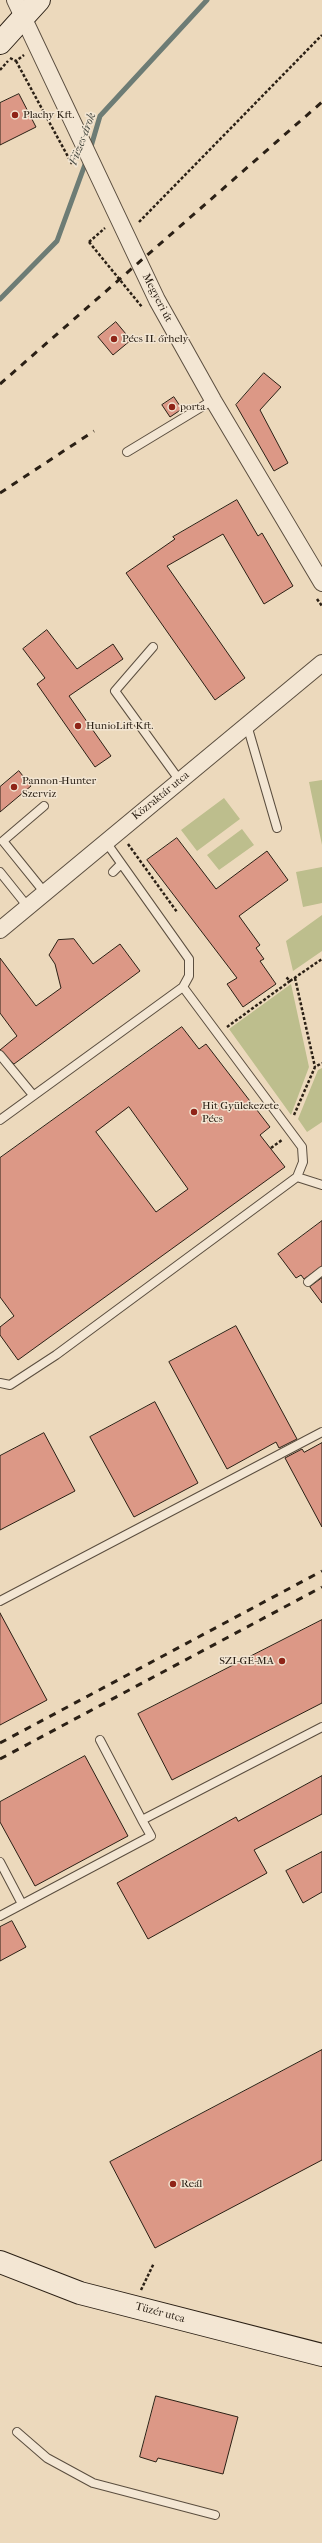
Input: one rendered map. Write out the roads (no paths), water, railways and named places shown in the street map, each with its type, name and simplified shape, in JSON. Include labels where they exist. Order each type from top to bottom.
[{"type":"street","points":[[5,51],[19,8],[39,0]]},
{"type":"street","name":"Megyeri út","points":[[19,8],[81,139],[100,174],[157,300],[213,400],[321,581]]},
{"type":"street","name":"Közraktár utca","points":[[0,930],[322,663]]},
{"type":"street","name":"Tüzér utca","points":[[0,2262],[80,2293],[322,2355]]},
{"type":"lane","points":[[127,452],[213,400]]},
{"type":"lane","points":[[153,647],[115,691],[180,781]]},
{"type":"lane","points":[[247,726],[277,828]]},
{"type":"lane","points":[[44,806],[3,841],[45,893]]},
{"type":"lane","points":[[0,1120],[183,986],[189,976],[188,959],[106,842]]},
{"type":"lane","points":[[113,872],[121,864]]},
{"type":"lane","points":[[0,872],[28,907]]},
{"type":"lane","points":[[0,1382],[10,1385],[56,1355],[297,1177],[302,1162],[302,1147],[183,986]]},
{"type":"lane","points":[[0,1055],[33,1095]]},
{"type":"lane","points":[[297,1177],[322,1185]]},
{"type":"lane","points":[[308,1282],[322,1272]]},
{"type":"lane","points":[[0,1601],[322,1432]]},
{"type":"lane","points":[[142,1820],[322,1728]]},
{"type":"lane","points":[[0,1916],[151,1836],[100,1740]]},
{"type":"lane","points":[[0,1862],[22,1904]]},
{"type":"lane","points":[[17,2432],[47,2458],[93,2483],[215,2515]]},
{"type":"waterway","name":"Füzes-árok","points":[[90,150],[100,116],[207,0]]},
{"type":"waterway","name":"Füzes-árok","points":[[0,299],[57,241],[87,159]]},
{"type":"railway","points":[[0,384],[322,102]]},
{"type":"railway","points":[[0,493],[94,431]]},
{"type":"railway","points":[[0,1743],[322,1571]]},
{"type":"railway","points":[[0,1759],[322,1587]]},
{"type":"place","name":"Plachy Kft.","points":[[15,115]]},
{"type":"place","name":"Pécs II. őrhely","points":[[114,339]]},
{"type":"place","name":"porta","points":[[172,407]]},
{"type":"place","name":"HunioLift Kft.","points":[[78,726]]},
{"type":"place","name":"Pannon-Hunter Szerviz","points":[[14,787]]},
{"type":"place","name":"Hit Gyülekezete Pécs","points":[[194,1112]]},
{"type":"place","name":"SZI-GE-MA","points":[[282,1661]]},
{"type":"place","name":"Reál","points":[[173,2184]]}]
